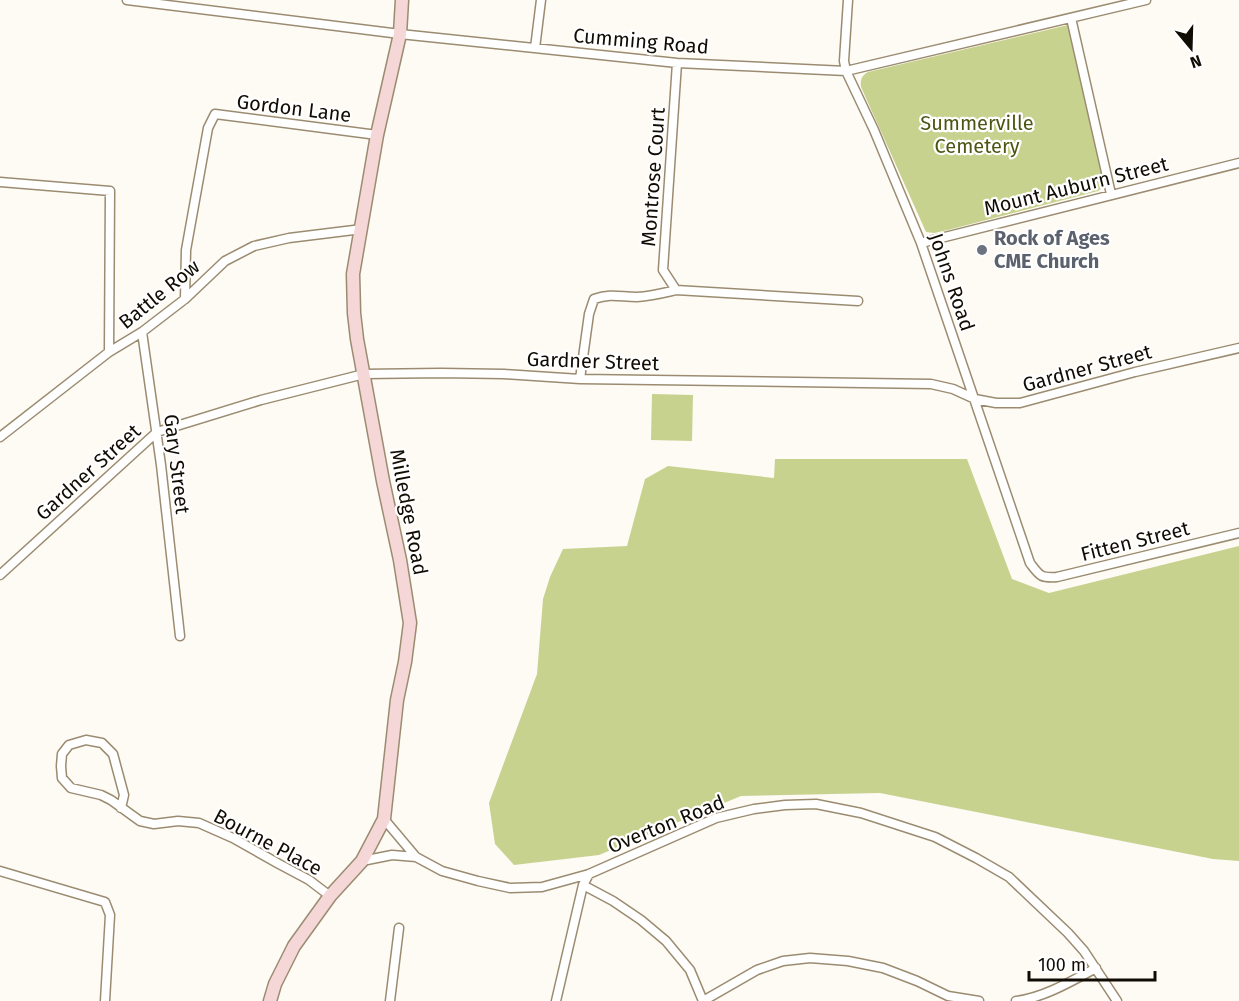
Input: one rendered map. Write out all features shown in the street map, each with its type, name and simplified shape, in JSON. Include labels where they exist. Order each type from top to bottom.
[{"type":"street","name":"Cumming Road","points":[[128,0],[400,34],[677,63],[846,71],[1146,0]]},
{"type":"street","name":"Milledge Road","points":[[270,1001],[275,984],[294,946],[330,896],[362,861],[384,819],[398,700],[405,662],[410,623],[354,313],[353,274],[377,135],[400,34],[402,0]]},
{"type":"street","points":[[535,48],[542,0]]},
{"type":"street","name":"Johns Road","points":[[848,0],[844,61],[846,71],[874,130],[921,243],[1030,563],[1039,575]]},
{"type":"street","points":[[1071,18],[1111,194]]},
{"type":"street","name":"Montrose Court","points":[[676,290],[663,270],[677,63]]},
{"type":"street","name":"Gordon Lane","points":[[185,299],[186,250],[208,128],[215,114],[377,135]]},
{"type":"street","name":"Mount Auburn Street","points":[[921,243],[1239,163]]},
{"type":"street","points":[[0,182],[110,191],[109,352]]},
{"type":"street","name":"Battle Row","points":[[0,437],[109,352],[142,332],[185,299],[225,261],[254,246],[289,238],[362,229]]},
{"type":"street","points":[[580,379],[589,314],[594,299],[606,295],[636,297],[676,290],[858,301]]},
{"type":"street","name":"Gary Street","points":[[142,332],[157,432],[180,636]]},
{"type":"street","name":"Gardner Street","points":[[0,575],[157,432],[261,400],[364,374],[462,373],[580,379],[931,384],[996,404],[1020,404],[1135,372],[1239,348]]},
{"type":"street","name":"Fitten Street","points":[[1039,575],[1048,578],[1057,577],[1239,533]]},
{"type":"street","name":"Bourne Place","points":[[121,808],[124,795],[113,754],[102,743],[86,740],[69,745],[62,754],[61,766],[62,778],[70,788],[101,795],[140,821],[154,824],[178,821],[199,823],[234,838],[309,880],[330,896]]},
{"type":"street","name":"Overton Road","points":[[384,819],[416,857],[442,871],[478,882],[510,888],[542,887],[589,874],[716,818],[754,809],[816,804],[861,813],[935,837],[1009,877],[1068,933],[1096,968],[1117,1001]]},
{"type":"street","name":"Overton Road","points":[[362,861],[392,855],[416,857]]},
{"type":"street","points":[[0,871],[105,902],[110,915],[105,1001]]},
{"type":"street","points":[[556,1001],[583,885],[589,874]]},
{"type":"street","points":[[583,885],[613,901],[666,941],[690,970],[703,1001],[757,970],[783,961],[810,958],[848,961],[883,968],[948,996],[979,1001]]},
{"type":"street","points":[[390,1001],[399,928]]},
{"type":"street","points":[[1016,1001],[1063,986],[1096,968]]},
{"type":"green space","name":"Summerville Cemetery","points":[[1068,25],[1103,182],[1102,188],[1098,191],[948,230],[926,232],[861,87],[863,76],[868,72]]},
{"type":"green space","points":[[652,394],[693,395],[692,441],[651,440]]},
{"type":"green space","points":[[775,459],[967,459],[1012,579],[1049,593],[1239,546],[1239,861],[1213,859],[880,793],[741,796],[599,855],[514,865],[495,844],[489,803],[537,674],[543,599],[563,549],[627,546],[645,479],[668,466],[774,478]]},
{"type":"place","name":"Rock of Ages CME Church","points":[[982,250]]}]
